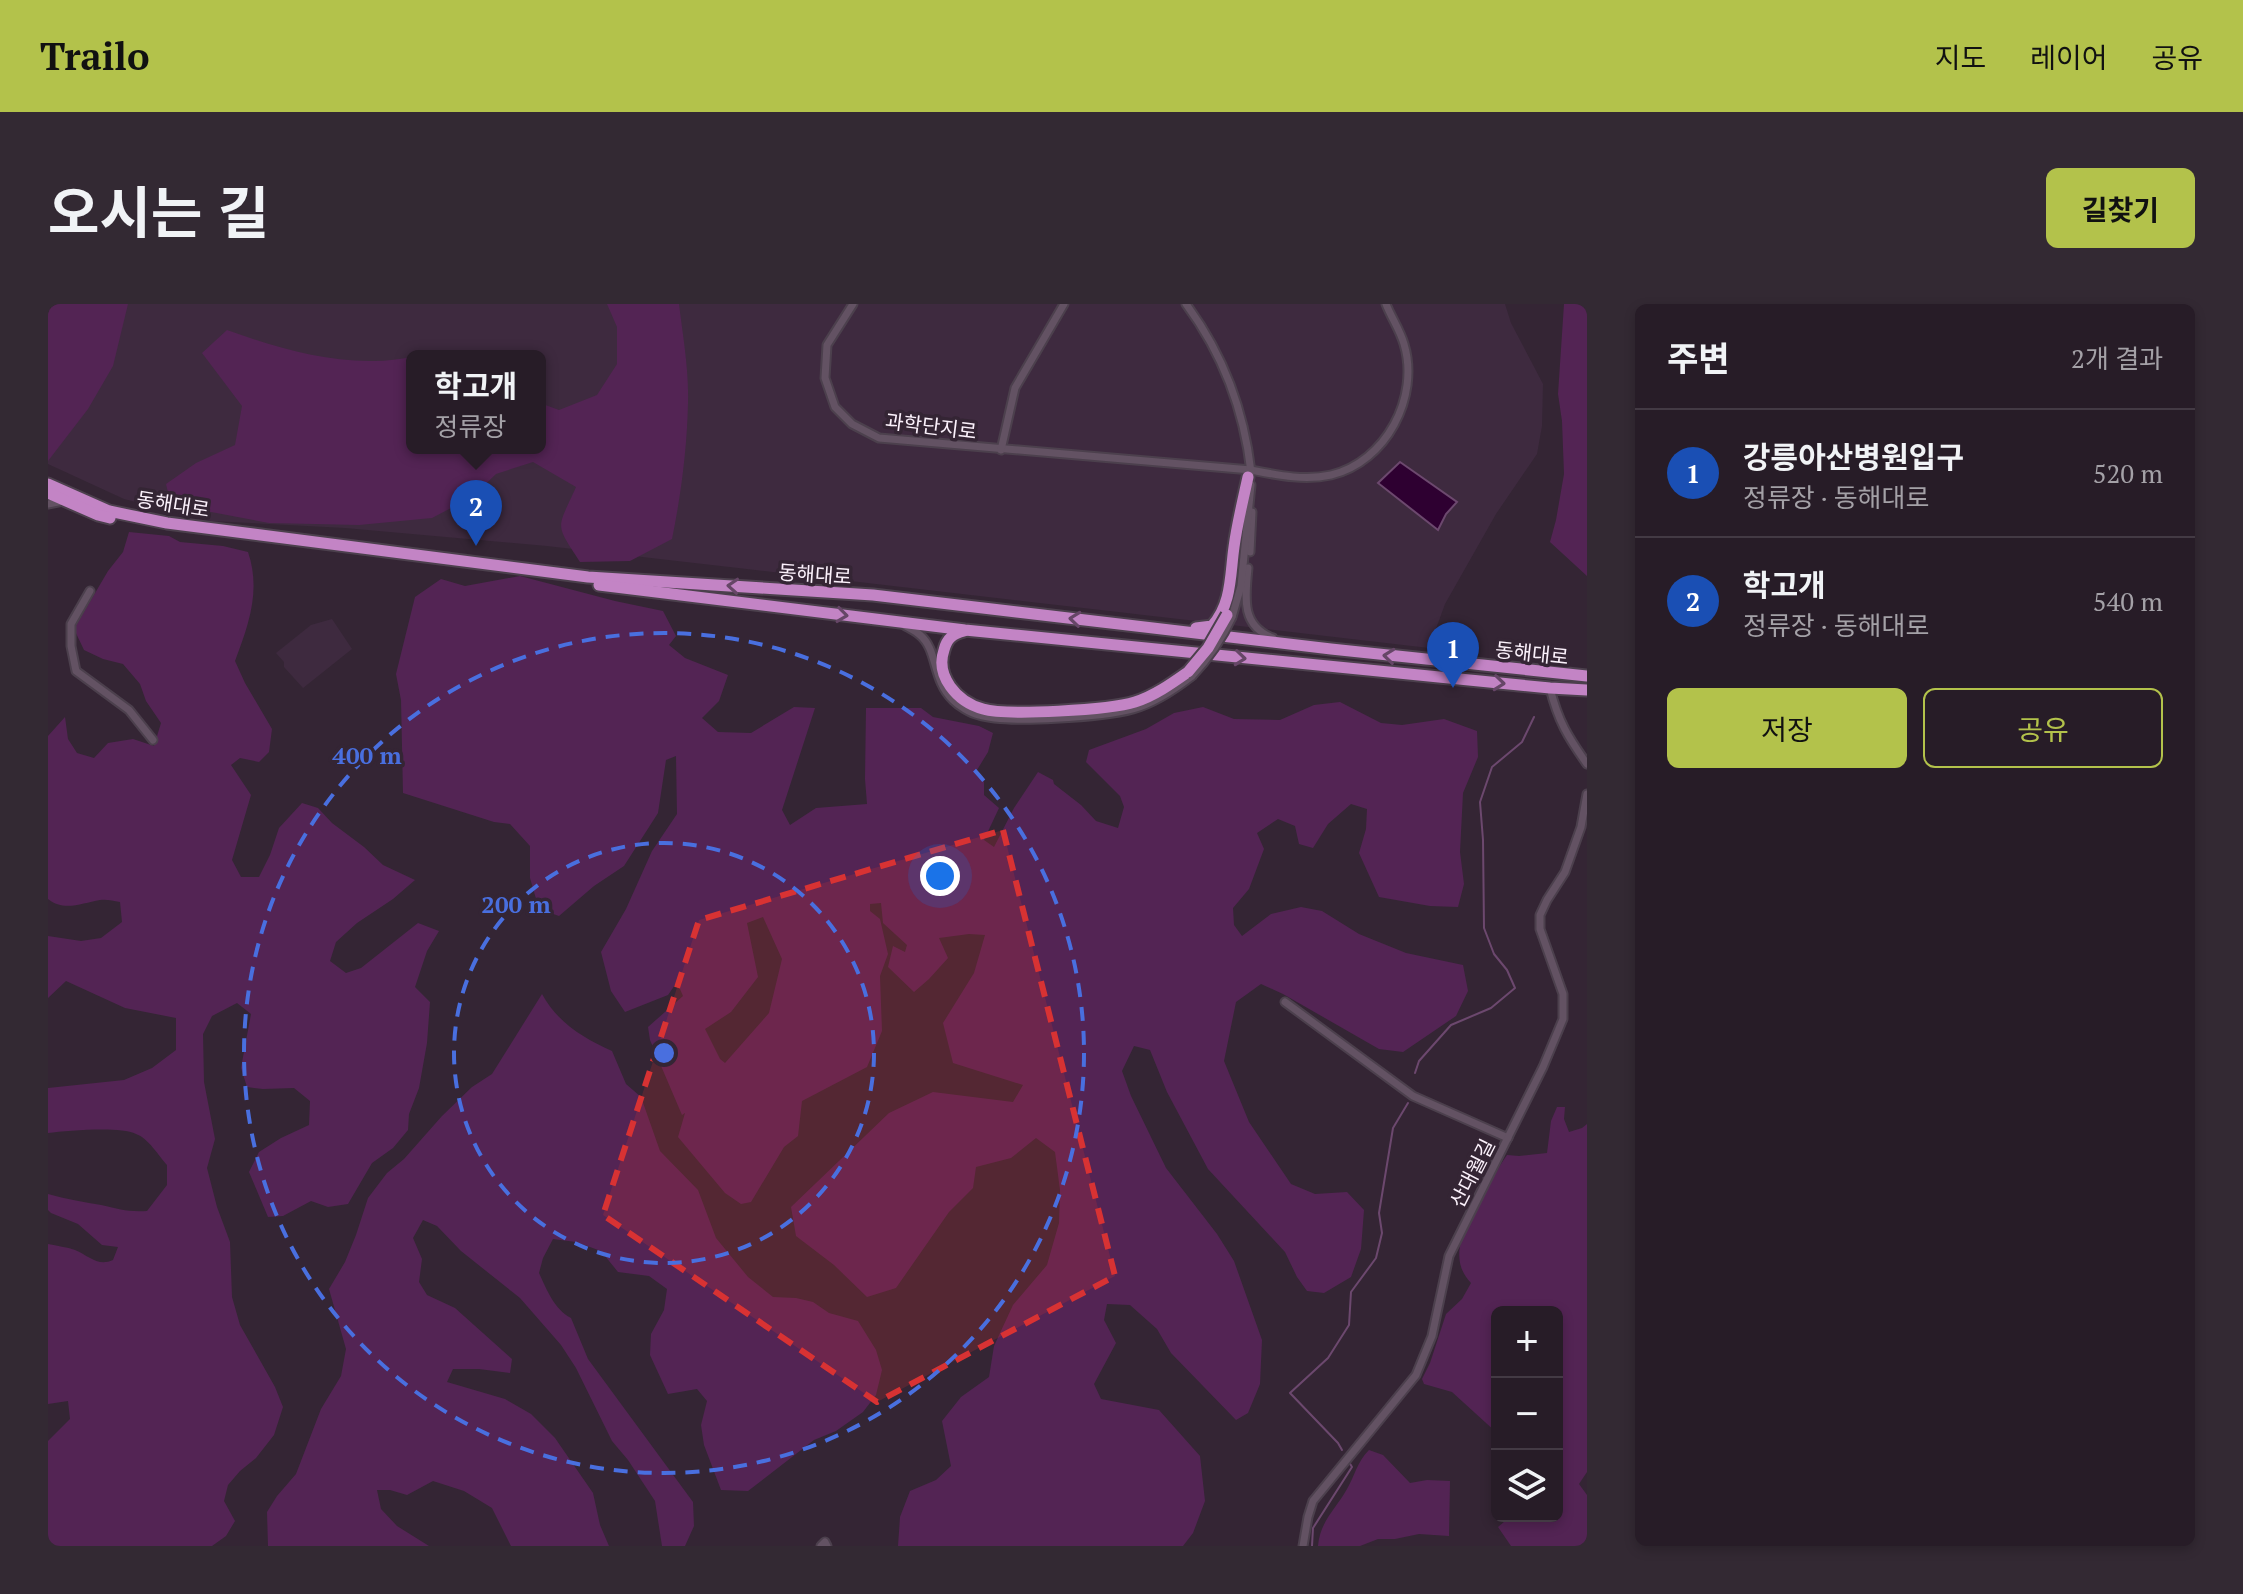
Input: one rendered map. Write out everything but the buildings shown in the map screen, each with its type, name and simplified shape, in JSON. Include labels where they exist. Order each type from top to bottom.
[{"type":"highway","points":[[965,630],[953,634],[946,642],[941,659],[943,675],[962,698],[982,709],[1011,713],[1096,708],[1133,703],[1157,692],[1190,674],[1229,616],[1250,475]]},
{"type":"highway","points":[[1111,622],[1201,628],[1212,626],[1220,617],[1229,595],[1234,546],[1250,475]]},
{"type":"highway","name":"동해대로","points":[[48,484],[109,511],[167,523],[588,577],[873,595],[1587,676]]},
{"type":"highway","name":"동해대로","points":[[48,493],[98,515],[196,535],[965,630],[1587,690]]},
{"type":"highway","points":[[1550,673],[1550,688]]},
{"type":"street","name":"과학단지로","points":[[853,304],[827,345],[825,378],[835,407],[852,424],[879,438],[1293,478],[1330,475],[1356,465],[1377,450],[1391,430],[1402,406],[1408,379],[1404,344],[1386,304]]},
{"type":"street","name":"과학단지로","points":[[1001,450],[1015,388],[1064,304]]},
{"type":"street","points":[[1186,304],[1207,334],[1236,396],[1244,425],[1253,529],[1246,601],[1250,622],[1261,634],[1277,640],[1331,649]]},
{"type":"street","points":[[48,504],[63,501]]},
{"type":"street","points":[[90,591],[71,624],[76,671],[129,710],[153,740]]},
{"type":"street","points":[[898,622],[920,634],[926,641],[944,691],[955,702],[979,715],[1018,719],[1120,712],[1172,691],[1190,674]]},
{"type":"street","points":[[1550,688],[1557,716],[1587,764]]},
{"type":"street","name":"산대월길","points":[[1303,1546],[1313,1501],[1416,1375],[1432,1336],[1449,1256],[1543,1067],[1563,1019],[1563,994],[1540,929],[1540,915],[1565,872],[1581,827],[1587,794]]},
{"type":"street","points":[[1285,1002],[1413,1096],[1508,1138]]},
{"type":"highlighted area","points":[[1003,830],[1115,1276],[877,1402],[603,1215],[699,920]]},
{"type":"shaded area","points":[[48,304],[1505,304],[1511,323],[1543,384],[1542,426],[1537,454],[1496,514],[1445,604],[1429,648],[547,546],[345,528],[211,521],[124,499],[48,464]]},
{"type":"shaded area","points":[[48,304],[128,304],[113,366],[88,409],[48,461]]},
{"type":"shaded area","points":[[607,304],[679,304],[687,366],[686,437],[672,539],[630,561],[580,562],[561,526],[576,487],[533,462],[496,474],[472,497],[432,518],[359,525],[269,523],[190,508],[170,501],[166,484],[196,463],[235,445],[242,406],[202,353],[227,330],[281,348],[337,359],[379,361],[406,358],[406,454],[546,454],[546,405],[559,410],[597,395],[617,364],[617,327]]},
{"type":"shaded area","points":[[1564,304],[1587,304],[1587,576],[1550,542],[1564,474],[1558,394]]},
{"type":"shaded area","points":[[1400,462],[1457,502],[1438,530],[1378,483]]},
{"type":"shaded area","points":[[129,532],[169,536],[180,542],[248,552],[252,566],[252,607],[235,661],[272,729],[269,752],[259,762],[240,758],[231,765],[251,795],[232,860],[241,877],[259,877],[279,828],[302,803],[318,808],[383,865],[415,880],[336,942],[330,961],[346,973],[361,968],[418,923],[439,931],[427,951],[415,987],[430,1002],[427,1043],[419,1088],[409,1114],[408,1130],[393,1148],[372,1163],[348,1204],[328,1207],[311,1201],[283,1216],[268,1217],[249,1172],[259,1152],[309,1125],[310,1101],[294,1088],[247,1087],[241,1068],[251,1014],[237,1003],[212,1016],[203,1034],[204,1082],[215,1139],[207,1168],[230,1242],[232,1297],[240,1325],[283,1407],[274,1435],[228,1485],[224,1501],[235,1521],[226,1536],[212,1546],[48,1546],[48,1441],[70,1419],[68,1401],[48,1404],[48,1244],[72,1249],[103,1262],[113,1260],[118,1247],[102,1245],[78,1224],[51,1213],[48,1210],[48,1194],[123,1210],[147,1211],[167,1185],[167,1165],[149,1143],[136,1134],[106,1130],[48,1133],[48,1088],[124,1080],[152,1068],[176,1050],[176,1018],[125,1008],[66,981],[48,998],[48,936],[81,941],[101,938],[122,922],[120,902],[103,900],[67,906],[48,899],[48,736],[65,717],[68,739],[77,753],[94,758],[108,743],[133,739],[154,746],[161,723],[146,701],[140,684],[123,664],[84,650],[74,629],[108,571],[123,552]]},
{"type":"shaded area","points":[[520,576],[663,611],[676,636],[669,645],[685,658],[728,675],[719,701],[702,718],[718,732],[751,733],[794,707],[815,708],[782,810],[790,825],[816,808],[867,804],[866,708],[921,708],[933,717],[979,726],[993,733],[988,752],[977,770],[984,782],[984,795],[999,808],[984,840],[994,847],[1014,808],[1038,772],[1053,780],[1096,821],[1118,828],[1124,807],[1120,796],[1086,762],[1089,750],[1146,729],[1174,713],[1203,707],[1234,719],[1280,720],[1314,705],[1340,702],[1381,723],[1402,725],[1444,719],[1477,731],[1478,757],[1463,793],[1460,852],[1464,884],[1458,907],[1430,906],[1379,897],[1359,853],[1366,829],[1367,809],[1351,804],[1328,824],[1313,848],[1299,844],[1295,826],[1278,819],[1257,833],[1264,849],[1249,889],[1233,908],[1234,925],[1242,936],[1271,914],[1301,907],[1322,911],[1359,934],[1406,953],[1463,965],[1468,991],[1456,1016],[1403,1052],[1379,1049],[1261,984],[1236,1002],[1224,1061],[1249,1122],[1291,1184],[1315,1194],[1347,1192],[1364,1210],[1361,1249],[1351,1277],[1324,1293],[1307,1291],[1285,1252],[1208,1169],[1167,1092],[1150,1050],[1134,1046],[1122,1071],[1166,1168],[1234,1261],[1262,1340],[1260,1384],[1248,1413],[1236,1420],[1171,1353],[1157,1329],[1130,1305],[1107,1304],[1104,1320],[1116,1343],[1094,1384],[1101,1399],[1159,1410],[1200,1456],[1205,1501],[1193,1533],[1183,1546],[898,1546],[900,1517],[910,1491],[936,1480],[951,1466],[942,1421],[961,1397],[989,1377],[994,1346],[1013,1305],[1047,1265],[1059,1223],[1060,1190],[1055,1152],[1036,1138],[1011,1158],[976,1167],[973,1188],[949,1212],[896,1288],[867,1297],[834,1265],[796,1236],[791,1207],[889,1113],[933,1092],[1013,1102],[1023,1085],[953,1063],[943,1023],[974,973],[985,935],[939,938],[948,958],[914,992],[888,967],[893,946],[905,952],[907,945],[883,923],[881,903],[870,904],[870,911],[880,919],[888,954],[880,976],[882,1031],[867,1067],[802,1101],[798,1136],[784,1147],[751,1202],[741,1204],[725,1193],[678,1137],[685,1113],[682,1115],[650,1040],[648,1027],[683,996],[677,982],[668,995],[625,1012],[611,991],[601,952],[626,909],[652,851],[677,814],[676,756],[666,760],[658,813],[624,866],[594,886],[559,916],[539,909],[530,878],[530,846],[510,824],[494,822],[403,793],[401,700],[396,674],[415,597],[441,579],[465,586]],"holes":[[[763,917],[782,959],[769,1013],[725,1063],[705,1029],[731,1012],[758,977],[747,923]]]},
{"type":"shaded area","points":[[332,619],[352,649],[303,688],[276,653],[311,625]]},
{"type":"shaded area","points":[[542,994],[572,1028],[612,1051],[626,1084],[641,1097],[660,1151],[698,1190],[716,1238],[748,1277],[773,1297],[813,1302],[829,1313],[858,1321],[876,1350],[882,1370],[876,1395],[863,1412],[836,1431],[814,1440],[748,1491],[721,1490],[704,1445],[701,1425],[707,1401],[697,1389],[668,1394],[650,1355],[651,1334],[664,1310],[667,1289],[649,1276],[618,1272],[601,1251],[576,1242],[553,1239],[539,1273],[548,1292],[560,1310],[571,1318],[588,1359],[693,1502],[694,1526],[685,1546],[662,1546],[655,1501],[612,1441],[576,1368],[561,1345],[520,1298],[461,1251],[437,1226],[423,1220],[413,1238],[422,1259],[419,1282],[427,1295],[455,1308],[512,1359],[510,1373],[453,1369],[447,1382],[505,1399],[531,1414],[555,1438],[593,1493],[600,1525],[609,1546],[511,1546],[492,1508],[464,1491],[433,1481],[407,1495],[377,1490],[381,1509],[397,1526],[429,1546],[268,1546],[267,1512],[296,1474],[321,1409],[341,1376],[346,1349],[329,1289],[345,1262],[368,1198],[387,1173],[404,1159],[442,1116],[472,1087],[492,1074]]},
{"type":"shaded area","points":[[1557,1107],[1565,1107],[1564,1119],[1569,1132],[1587,1124],[1587,1472],[1579,1484],[1587,1495],[1587,1546],[1511,1546],[1498,1527],[1504,1522],[1563,1522],[1563,1306],[1491,1306],[1491,1428],[1452,1392],[1424,1384],[1422,1379],[1446,1314],[1462,1299],[1471,1283],[1463,1272],[1460,1260],[1460,1248],[1468,1223],[1507,1155],[1547,1153],[1551,1121]]},
{"type":"shaded area","points":[[1369,1450],[1383,1455],[1410,1483],[1450,1481],[1449,1536],[1419,1534],[1378,1539],[1360,1546],[1318,1546],[1325,1522]]},
{"type":"waterway","points":[[1415,1073],[1419,1061],[1451,1025],[1491,1008],[1515,988],[1507,970],[1494,954],[1484,928],[1480,802],[1492,767],[1522,742],[1534,717]]},
{"type":"waterway","points":[[1342,1450],[1290,1393],[1328,1358],[1349,1325],[1351,1292],[1376,1258],[1382,1233],[1379,1213],[1393,1128],[1408,1103]]},
{"type":"waterway","points":[[1312,1546],[1313,1528],[1352,1467],[1349,1462]]},
{"type":"place","name":"학고개","points":[[476,546]]},
{"type":"place","name":"강릉아산병원입구","points":[[1453,688]]}]
